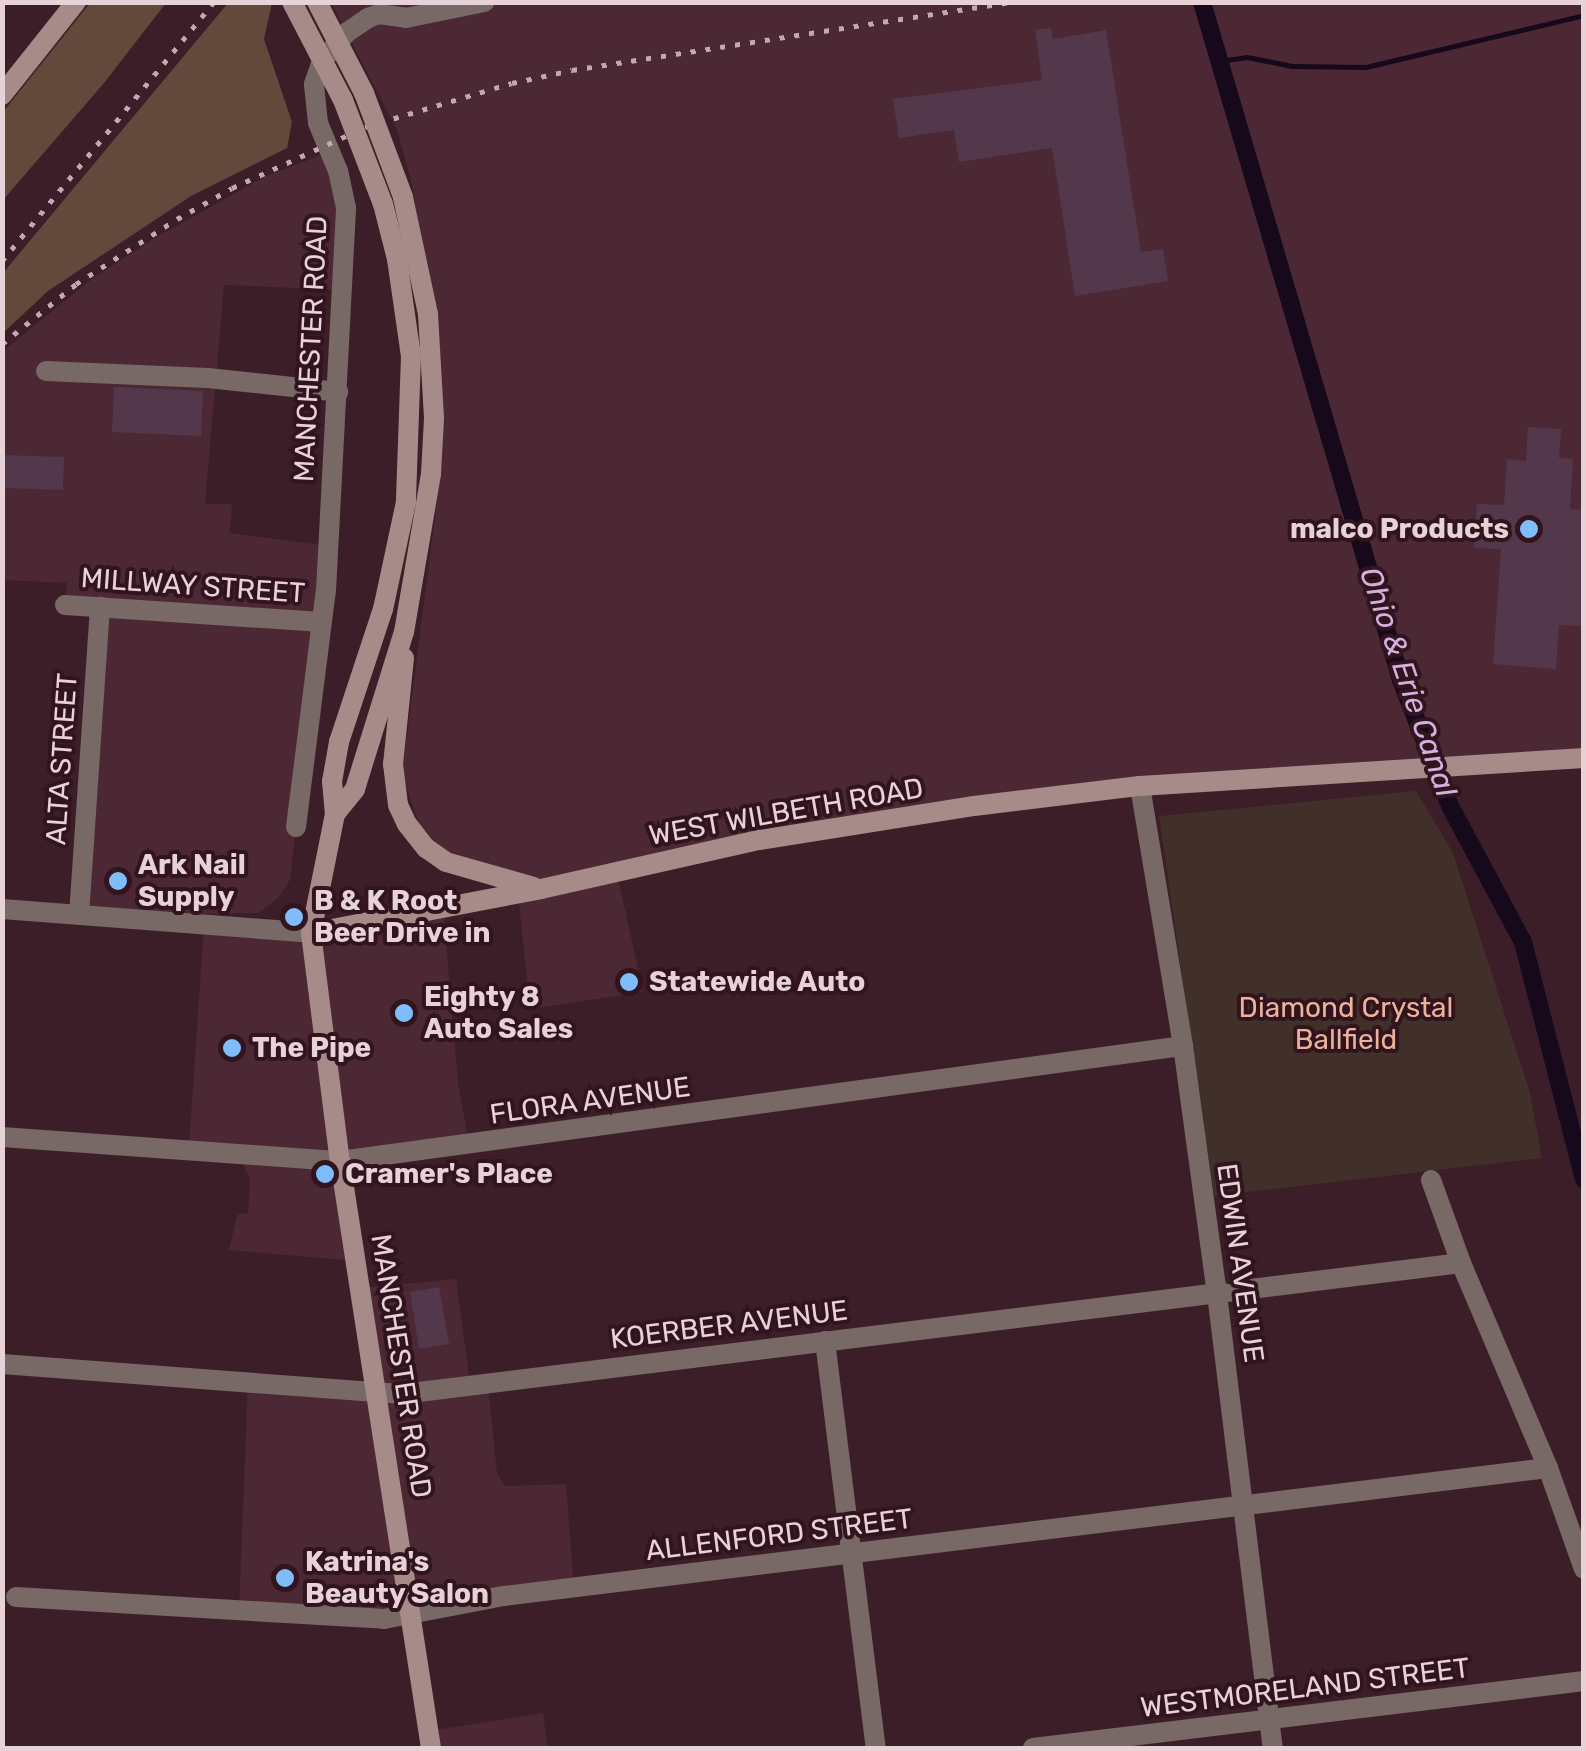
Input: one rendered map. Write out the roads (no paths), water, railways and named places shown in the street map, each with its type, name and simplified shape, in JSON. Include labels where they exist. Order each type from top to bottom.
[{"type":"main road","points":[[2,95],[76,2]]},
{"type":"main road","points":[[292,2],[343,100],[383,204],[408,329],[411,447],[392,578],[339,742],[332,781],[336,814]]},
{"type":"main road","points":[[317,2],[364,93],[404,197],[428,314],[434,418],[424,530],[404,632],[355,789],[336,814]]},
{"type":"main road","points":[[404,632],[393,764],[398,805],[406,824],[426,848],[446,862],[541,889]]},
{"type":"main road","name":"WEST WILBETH ROAD","points":[[311,933],[541,889],[759,840],[1140,786],[1485,761],[1584,758]]},
{"type":"main road","name":"MANCHESTER ROAD","points":[[336,814],[311,933],[340,1161],[431,1748]]},
{"type":"street","name":"MANCHESTER ROAD","points":[[296,827],[315,688],[318,622],[326,592],[346,208],[338,171],[314,109],[316,74],[346,33],[368,18],[379,14],[406,18],[484,2]]},
{"type":"street","points":[[46,371],[208,378],[338,392]]},
{"type":"street","name":"MILLWAY STREET","points":[[64,606],[318,622]]},
{"type":"street","name":"ALTA STREET","points":[[79,915],[100,607]]},
{"type":"street","name":"EDWIN AVENUE","points":[[1140,786],[1183,1046],[1272,1748]]},
{"type":"street","name":"WEST WILBETH ROAD","points":[[2,909],[311,933]]},
{"type":"street","name":"FLORA AVENUE","points":[[2,1137],[340,1161],[1183,1046]]},
{"type":"street","points":[[1431,1180],[1461,1263],[1548,1468],[1584,1569]]},
{"type":"street","name":"KOERBER AVENUE","points":[[2,1364],[408,1394],[1461,1263]]},
{"type":"street","points":[[824,1340],[876,1748]]},
{"type":"street","name":"ALLENFORD STREET","points":[[16,1597],[384,1619],[504,1596],[1548,1468]]},
{"type":"street","name":"WESTMORELAND STREET","points":[[1032,1748],[1584,1681]]},
{"type":"waterway","name":"Ohio & Erie Canal","points":[[1202,2],[1401,680],[1450,806],[1523,942],[1584,1179]]},
{"type":"waterway","points":[[1219,61],[1247,57],[1292,66],[1366,67],[1584,15]]},
{"type":"railway","points":[[2,261],[214,2]]},
{"type":"railway","points":[[2,344],[76,284],[177,219],[232,188],[365,127],[512,83],[572,70],[1011,2]]},
{"type":"place","name":"malco Products","points":[[1529,529]]},
{"type":"place","name":"Ark Nail Supply","points":[[118,881]]},
{"type":"place","name":"B & K Root Beer Drive in","points":[[294,917]]},
{"type":"place","name":"Statewide Auto","points":[[629,982]]},
{"type":"place","name":"Eighty 8 Auto Sales","points":[[404,1013]]},
{"type":"place","name":"The Pipe","points":[[232,1048]]},
{"type":"place","name":"Cramer's Place","points":[[325,1174]]},
{"type":"place","name":"Katrina's Beauty Salon","points":[[285,1578]]},
{"type":"park label","name":"Diamond Crystal Ballfield","points":[[1346,1024]]}]
